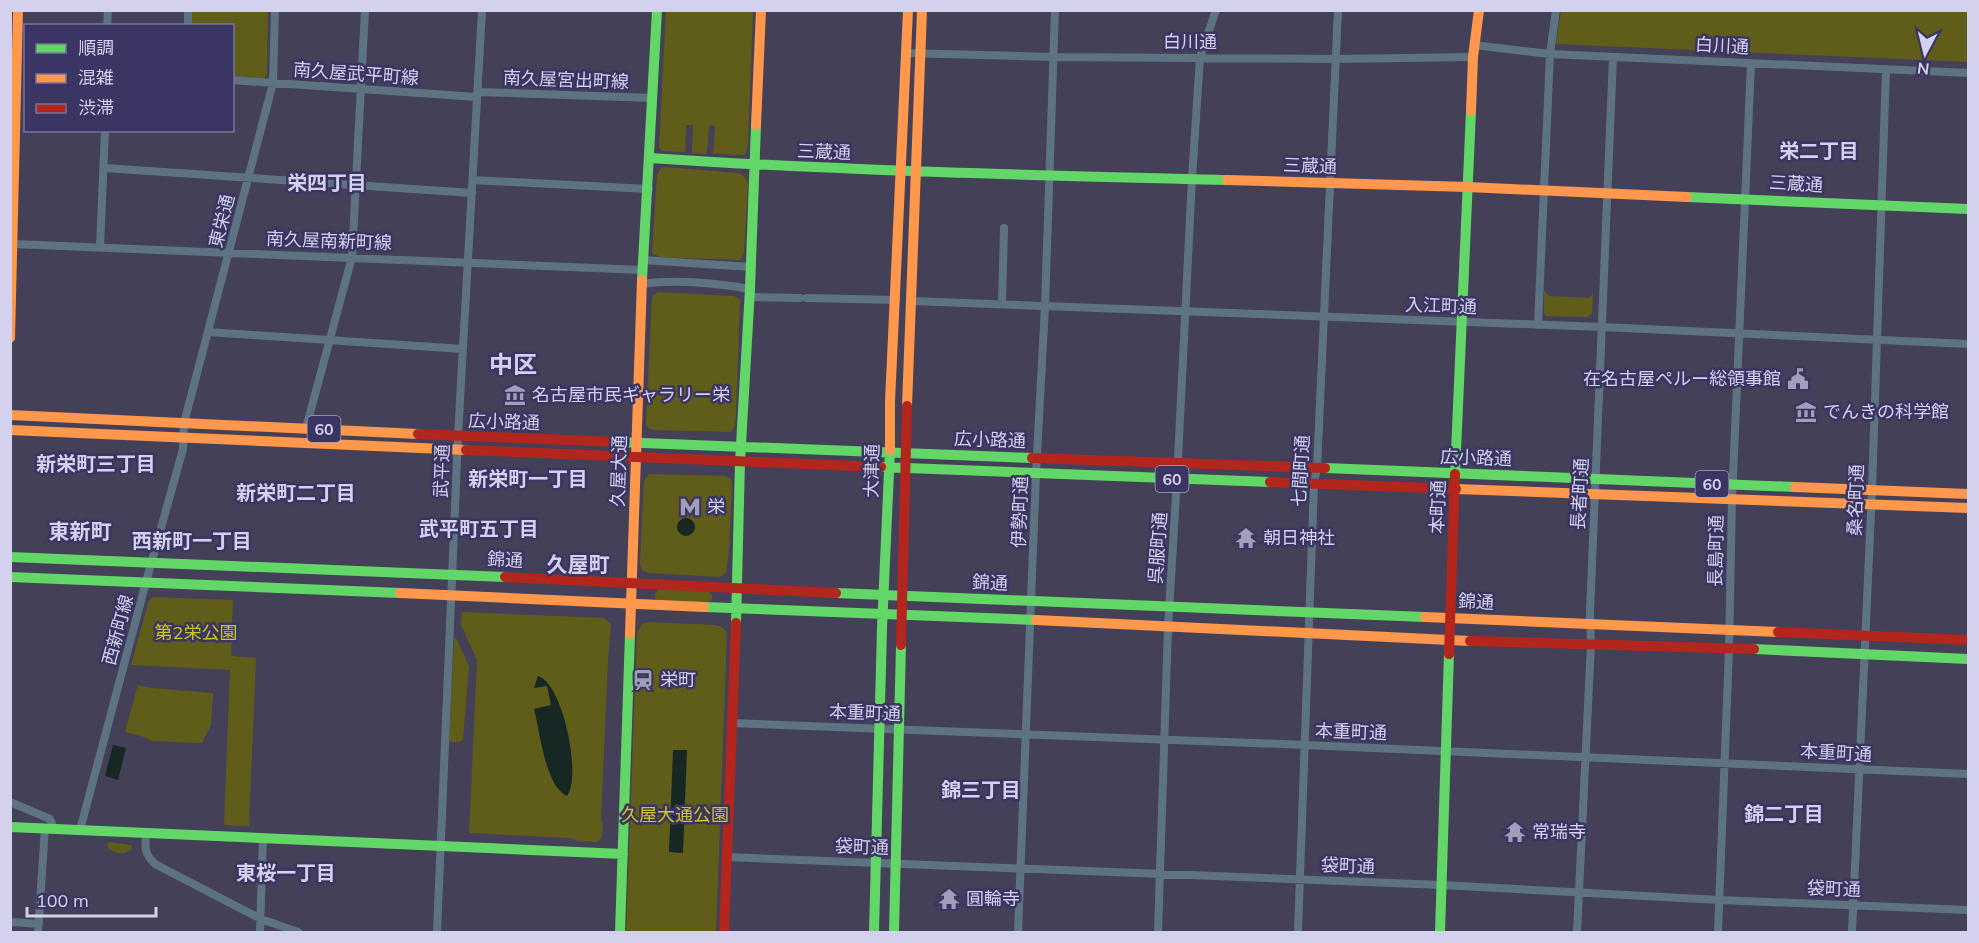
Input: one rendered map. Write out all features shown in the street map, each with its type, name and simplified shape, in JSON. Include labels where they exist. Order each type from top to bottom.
[{"type":"street","points":[[10,338],[21,65],[18,10]]},
{"type":"street","name":"東栄通","points":[[183,438],[184,423],[273,83],[275,10]]},
{"type":"street","points":[[306,428],[352,257],[365,10]]},
{"type":"street","name":"武平通","points":[[437,933],[448,638],[482,10]]},
{"type":"street","name":"久屋大通","points":[[620,933],[642,284],[651,158],[657,10]]},
{"type":"street","points":[[724,933],[740,462],[750,293],[761,10]]},
{"type":"street","name":"大津通","points":[[874,933],[883,613],[908,10]]},
{"type":"street","name":"大津通","points":[[894,933],[906,468],[922,10]]},
{"type":"street","name":"伊勢町通","points":[[1018,933],[1036,473],[1045,306],[1055,10]]},
{"type":"street","name":"呉服町通","points":[[1158,933],[1168,627],[1178,479],[1191,178],[1200,57],[1216,10]]},
{"type":"street","name":"七間町通","points":[[1298,933],[1314,484],[1317,468],[1338,10]]},
{"type":"street","name":"本町通","points":[[1440,933],[1455,473],[1473,57],[1479,10]]},
{"type":"street","points":[[1538,325],[1550,54],[1556,10]]},
{"type":"street","name":"白川通","points":[[1474,45],[1550,54],[1968,73]]},
{"type":"street","name":"白川通","points":[[906,53],[1053,57],[1335,59],[1473,57]]},
{"type":"street","name":"長者町通","points":[[1577,933],[1591,644],[1613,57]]},
{"type":"street","name":"長島町通","points":[[1718,933],[1732,500],[1751,63]]},
{"type":"street","name":"桑名町通","points":[[1852,933],[1872,490],[1875,340],[1886,69]]},
{"type":"street","name":"南久屋武平町線","points":[[234,80],[477,94]]},
{"type":"street","name":"南久屋宮出町線","points":[[477,94],[653,98]]},
{"type":"street","points":[[100,247],[105,132]]},
{"type":"street","name":"三蔵通","points":[[651,158],[901,171],[1468,187],[1968,209]]},
{"type":"street","points":[[105,168],[472,193]]},
{"type":"street","points":[[472,180],[648,189]]},
{"type":"street","points":[[1002,304],[1004,228]]},
{"type":"street","name":"南久屋南新町線","points":[[13,244],[468,262],[751,267]]},
{"type":"street","points":[[642,284],[671,281],[720,284],[750,293],[804,298],[896,300]]},
{"type":"street","name":"入江町通","points":[[912,300],[1968,344]]},
{"type":"street","points":[[209,332],[463,349]]},
{"type":"street","name":"広小路通","points":[[10,415],[458,436],[741,445],[1037,459],[1178,462],[1968,494]]},
{"type":"street","name":"広小路通","points":[[10,430],[636,458],[1968,508]]},
{"type":"street","name":"西新町線","points":[[80,830],[183,449],[183,438]]},
{"type":"street","name":"錦通","points":[[10,557],[1968,640]]},
{"type":"street","name":"錦通","points":[[10,577],[883,613],[1450,640],[1729,648],[1968,659]]},
{"type":"street","name":"本重町通","points":[[732,723],[1968,774]]},
{"type":"street","points":[[10,802],[50,819],[38,928],[10,922]]},
{"type":"street","points":[[10,827],[623,854]]},
{"type":"street","points":[[146,834],[144,848],[148,857],[155,864],[261,919],[298,933]]},
{"type":"street","points":[[260,933],[263,839]]},
{"type":"street","name":"袋町通","points":[[726,857],[1442,885],[1719,900],[1968,910]]},
{"type":"green space","points":[[192,11],[268,11],[267,75],[263,79],[234,76],[234,24],[192,24]]},
{"type":"green space","points":[[666,11],[753,11],[748,143],[744,155],[713,154],[715,126],[709,125],[707,154],[692,153],[693,125],[686,125],[685,152],[662,151],[659,148]]},
{"type":"green space","points":[[1561,11],[1968,11],[1968,62],[1556,44]]},
{"type":"green space","points":[[664,167],[738,173],[745,178],[748,185],[744,252],[741,259],[660,257],[652,253],[657,175]]},
{"type":"green space","points":[[1544,291],[1549,296],[1589,298],[1593,294],[1592,313],[1588,317],[1547,316],[1544,313]]},
{"type":"green space","points":[[658,292],[734,296],[740,299],[736,412],[735,426],[731,432],[654,430],[646,425],[652,297]]},
{"type":"green space","points":[[649,474],[726,476],[731,479],[729,551],[726,573],[719,577],[649,573],[642,570],[640,563],[644,481]]},
{"type":"green space","points":[[658,589],[707,591],[712,595],[712,600],[708,603],[659,602],[654,596]]},
{"type":"green space","name":"第2栄公園","points":[[153,597],[233,600],[231,656],[256,658],[249,826],[224,825],[230,670],[131,665],[149,600]]},
{"type":"green space","points":[[462,612],[604,618],[611,624],[601,820],[603,822],[602,837],[598,842],[570,838],[469,833],[477,660],[461,625]]},
{"type":"green space","name":"久屋大通公園","points":[[649,622],[715,625],[722,627],[727,633],[716,932],[626,932],[637,633],[642,624]]},
{"type":"green space","points":[[454,638],[469,666],[463,740],[459,742],[449,740]]},
{"type":"green space","points":[[138,685],[213,693],[211,725],[202,743],[152,741],[125,732]]},
{"type":"green space","points":[[109,842],[131,845],[132,848],[123,853],[117,853],[108,848]]},
{"type":"shaded area","points":[[682,518],[690,518],[695,523],[693,534],[682,536],[677,531],[677,523]]},
{"type":"shaded area","points":[[538,676],[547,682],[555,695],[568,731],[572,770],[571,785],[567,796],[553,781],[544,757],[534,709],[551,705],[547,686],[534,688]]},
{"type":"shaded area","points":[[113,745],[126,748],[118,780],[105,776]]},
{"type":"shaded area","points":[[673,750],[687,750],[683,853],[669,852]]},
{"type":"traffic: fast","points":[[642,280],[657,10]]},
{"type":"traffic: fast","points":[[1455,474],[1471,111]]},
{"type":"traffic: fast","points":[[736,623],[740,462],[756,125]]},
{"type":"traffic: fast","points":[[650,158],[866,169],[1227,180]]},
{"type":"traffic: fast","points":[[1687,197],[1968,209]]},
{"type":"traffic: fast","points":[[617,442],[1032,458]]},
{"type":"traffic: fast","points":[[874,932],[882,628],[890,450]]},
{"type":"traffic: fast","points":[[881,467],[1270,482]]},
{"type":"traffic: fast","points":[[1325,468],[1795,487]]},
{"type":"traffic: fast","points":[[10,557],[505,577]]},
{"type":"traffic: fast","points":[[10,577],[400,593]]},
{"type":"traffic: fast","points":[[836,593],[1425,617]]},
{"type":"traffic: fast","points":[[704,607],[1036,620]]},
{"type":"traffic: fast","points":[[620,932],[630,634]]},
{"type":"traffic: fast","points":[[894,932],[901,645]]},
{"type":"traffic: fast","points":[[1754,649],[1968,659]]},
{"type":"traffic: fast","points":[[1440,932],[1449,654]]},
{"type":"traffic: fast","points":[[10,827],[623,854]]},
{"type":"traffic: slow","points":[[10,338],[18,10]]},
{"type":"traffic: slow","points":[[756,125],[761,10]]},
{"type":"traffic: slow","points":[[890,450],[890,402],[908,10]]},
{"type":"traffic: slow","points":[[907,406],[922,10]]},
{"type":"traffic: slow","points":[[1471,111],[1473,57],[1479,10]]},
{"type":"traffic: slow","points":[[1227,180],[1468,187],[1687,197]]},
{"type":"traffic: slow","points":[[630,634],[642,280]]},
{"type":"traffic: slow","points":[[10,415],[418,434]]},
{"type":"traffic: slow","points":[[10,430],[466,450]]},
{"type":"traffic: slow","points":[[1795,487],[1968,494]]},
{"type":"traffic: slow","points":[[1456,489],[1968,508]]},
{"type":"traffic: slow","points":[[400,593],[704,607]]},
{"type":"traffic: slow","points":[[1425,617],[1778,632]]},
{"type":"traffic: slow","points":[[1036,620],[1470,641]]},
{"type":"traffic: jam","points":[[901,645],[907,406]]},
{"type":"traffic: jam","points":[[418,434],[617,442]]},
{"type":"traffic: jam","points":[[466,450],[881,467]]},
{"type":"traffic: jam","points":[[1032,458],[1325,468]]},
{"type":"traffic: jam","points":[[1449,654],[1455,474]]},
{"type":"traffic: jam","points":[[1270,482],[1456,489]]},
{"type":"traffic: jam","points":[[505,577],[836,593]]},
{"type":"traffic: jam","points":[[724,932],[736,623]]},
{"type":"traffic: jam","points":[[1778,632],[1968,640]]},
{"type":"traffic: jam","points":[[1470,641],[1754,649]]},
{"type":"place","name":"在名古屋ペルー総領事館","points":[[1798,379]]},
{"type":"place","name":"名古屋市民ギャラリー栄","points":[[515,395]]},
{"type":"place","name":"でんきの科学館","points":[[1806,412]]},
{"type":"place","name":"栄","points":[[690,507]]},
{"type":"place","name":"朝日神社","points":[[1246,538]]},
{"type":"place","name":"栄町","points":[[643,680]]},
{"type":"place","name":"常瑞寺","points":[[1515,832]]},
{"type":"place","name":"圓輪寺","points":[[949,899]]},
{"type":"district","name":"栄二丁目","points":[[1819,151]]},
{"type":"district","name":"栄四丁目","points":[[327,183]]},
{"type":"district","name":"中区","points":[[513,365]]},
{"type":"district","name":"新栄町三丁目","points":[[96,464]]},
{"type":"district","name":"新栄町一丁目","points":[[528,479]]},
{"type":"district","name":"新栄町二丁目","points":[[296,493]]},
{"type":"district","name":"武平町五丁目","points":[[479,529]]},
{"type":"district","name":"東新町","points":[[80,532]]},
{"type":"district","name":"西新町一丁目","points":[[192,541]]},
{"type":"district","name":"久屋町","points":[[578,565]]},
{"type":"district","name":"錦三丁目","points":[[981,790]]},
{"type":"district","name":"錦二丁目","points":[[1784,814]]},
{"type":"district","name":"東桜一丁目","points":[[286,873]]}]
